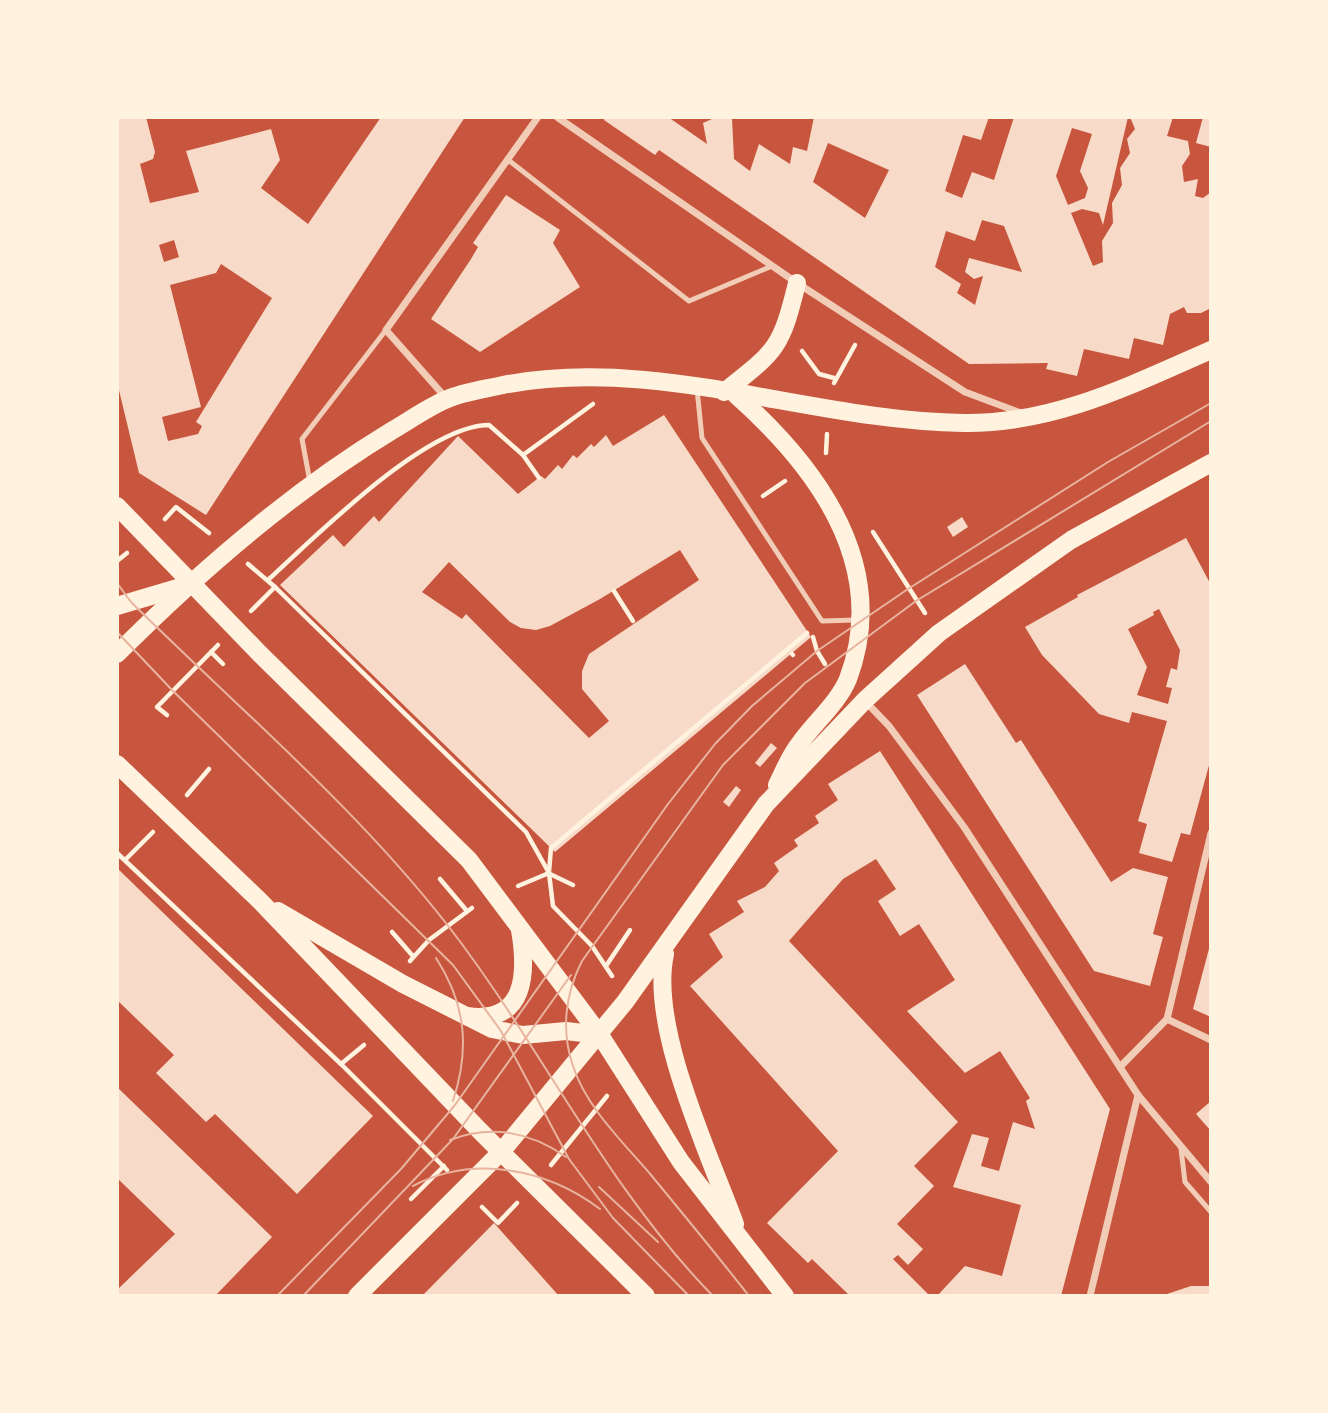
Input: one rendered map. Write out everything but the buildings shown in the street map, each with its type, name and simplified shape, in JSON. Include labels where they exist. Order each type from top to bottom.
[{"type":"main road","points":[[730,394],[769,357],[785,333],[797,283]]},
{"type":"main road","points":[[117,654],[229,550],[310,485],[354,453],[446,399],[545,377],[629,378],[870,415],[951,422],[1034,418],[1102,398],[1211,350]]},
{"type":"main road","points":[[357,1296],[502,1151],[600,1035],[667,948],[766,804],[797,745],[842,691],[852,662],[858,620],[859,592],[855,563],[826,494],[773,428],[730,394]]},
{"type":"main road","points":[[766,804],[865,700],[939,633],[1071,540],[1209,468]]},
{"type":"main road","points":[[117,506],[260,654],[469,860],[498,895],[600,1035],[623,1075],[681,1162],[785,1296]]},
{"type":"main road","points":[[117,606],[194,583]]},
{"type":"main road","points":[[117,764],[260,901],[372,1021],[646,1296]]},
{"type":"main road","points":[[260,901],[403,984],[492,1029],[523,1035],[566,1031],[600,1035]]},
{"type":"main road","points":[[462,1015],[484,1017],[505,1008],[518,998],[524,982],[525,957],[520,926]]},
{"type":"main road","points":[[667,948],[660,976],[669,1034],[689,1100],[743,1244]]},
{"type":"street","points":[[446,399],[386,330],[538,117]]},
{"type":"street","points":[[557,117],[797,283],[965,393],[1034,418]]},
{"type":"street","points":[[865,700],[889,726],[964,827],[1138,1095],[1211,1182]]},
{"type":"street","points":[[1120,1067],[1167,1019],[1211,833]]},
{"type":"street","points":[[1167,1019],[1211,1040]]},
{"type":"street","points":[[1090,1296],[1138,1095]]},
{"type":"lane","points":[[507,159],[689,302],[772,266]]},
{"type":"lane","points":[[310,485],[302,439],[386,330]]},
{"type":"lane","points":[[697,388],[702,438],[822,621],[858,620]]},
{"type":"lane","points":[[1181,1149],[1185,1182],[1211,1212]]},
{"type":"path","points":[[834,378],[866,328]]},
{"type":"path","points":[[523,455],[629,378]]},
{"type":"path","points":[[268,580],[379,480],[459,429],[489,425],[523,455],[538,478]]},
{"type":"path","points":[[825,452],[832,463]]},
{"type":"path","points":[[747,507],[787,480]]},
{"type":"path","points":[[867,522],[939,633]]},
{"type":"path","points":[[229,550],[268,580],[526,832],[549,873],[573,885]]},
{"type":"path","points":[[614,591],[634,621]]},
{"type":"path","points":[[630,930],[607,966],[553,906],[549,873],[551,848],[811,629],[817,651],[830,672]]},
{"type":"path","points":[[211,652],[223,664]]},
{"type":"path","points":[[158,706],[167,715]]},
{"type":"path","points":[[117,853],[360,1082],[498,1223],[535,1184],[623,1075]]},
{"type":"path","points":[[498,895],[549,873]]},
{"type":"path","points":[[392,932],[412,955],[467,911],[440,880]]},
{"type":"path","points":[[411,1199],[444,1166]]},
{"type":"tram line","points":[[277,1296],[401,1169],[455,1105],[668,804],[715,744],[752,706],[817,651],[908,589],[1108,462],[1211,403]]},
{"type":"tram line","points":[[749,1296],[606,1124],[579,1081],[569,1053],[566,1026],[572,986],[582,961],[723,765],[805,683],[916,601],[1211,421]]},
{"type":"tram line","points":[[117,583],[131,602],[336,799],[413,883],[482,973],[640,1210],[713,1296]]},
{"type":"tram line","points":[[117,632],[173,691],[453,965],[501,1031],[569,1159],[613,1218],[689,1296]]},
{"type":"tram line","points":[[436,958],[454,992],[462,1027],[462,1063],[453,1101]]},
{"type":"tram line","points":[[303,1296],[453,1139],[571,975]]},
{"type":"tram line","points":[[450,1140],[480,1132],[510,1133],[525,1136],[566,1157]]},
{"type":"tram line","points":[[413,1186],[460,1170],[509,1170],[557,1184],[600,1209]]},
{"type":"tram line","points":[[599,1187],[658,1242]]}]
